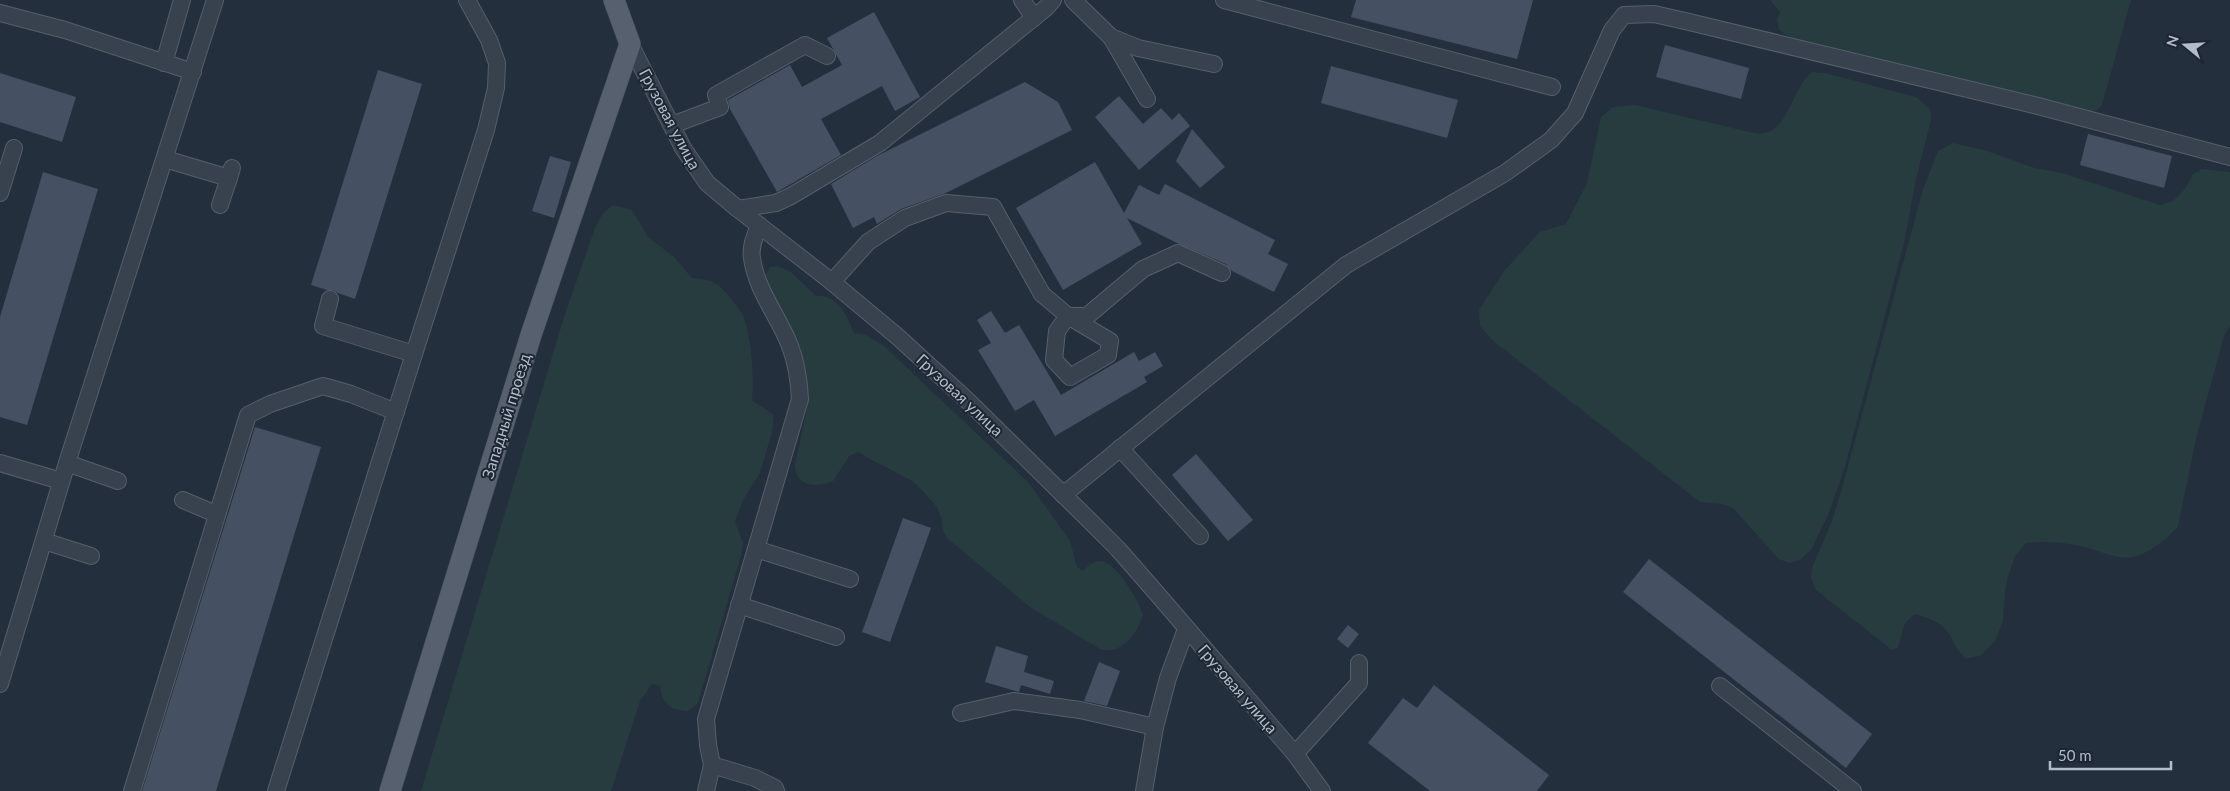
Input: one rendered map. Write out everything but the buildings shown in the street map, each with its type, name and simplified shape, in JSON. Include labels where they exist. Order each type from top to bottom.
[{"type":"main road","name":"Грузовая улица","points":[[614,0],[630,44]]},
{"type":"main road","name":"Западный проезд","points":[[390,791],[531,335],[630,44]]},
{"type":"street","points":[[164,62],[182,0]]},
{"type":"street","points":[[0,684],[67,463],[215,0]]},
{"type":"street","points":[[276,791],[486,130],[496,88],[497,63],[488,40],[467,0]]},
{"type":"street","points":[[1022,0],[1034,18]]},
{"type":"street","points":[[738,209],[776,203],[880,143],[1050,4],[1072,0],[1111,37],[1147,99]]},
{"type":"street","points":[[1224,0],[1552,87]]},
{"type":"street","points":[[0,13],[65,30],[192,72]]},
{"type":"street","points":[[1063,495],[1346,264],[1505,173],[1551,140],[1575,113],[1612,30],[1624,15],[1654,14],[1685,21],[2038,106],[2230,158]]},
{"type":"street","points":[[1111,37],[1138,48],[1214,64]]},
{"type":"street","name":"Грузовая улица","points":[[630,44],[672,126],[698,172],[707,183],[898,337],[970,402],[1118,549],[1295,754],[1313,787]]},
{"type":"street","points":[[672,126],[720,107],[716,95],[805,45],[827,56]]},
{"type":"street","points":[[0,192],[14,148]]},
{"type":"street","points":[[165,159],[230,173],[220,205]]},
{"type":"street","points":[[832,282],[868,242],[905,218],[946,203],[993,207],[1042,294],[1068,316],[1087,316],[1143,269],[1178,253],[1222,273]]},
{"type":"street","points":[[706,791],[712,765],[706,719],[800,399],[799,373],[790,347],[758,280],[751,258],[753,242],[759,225]]},
{"type":"street","points":[[330,299],[323,326],[414,354]]},
{"type":"street","points":[[132,791],[248,415],[270,404],[323,386],[351,394],[396,412]]},
{"type":"street","points":[[1120,448],[1200,536]]},
{"type":"street","points":[[0,463],[62,481]]},
{"type":"street","points":[[67,463],[118,480]]},
{"type":"street","points":[[183,500],[216,514]]},
{"type":"street","points":[[44,541],[91,556]]},
{"type":"street","points":[[756,549],[850,579]]},
{"type":"street","points":[[739,606],[836,637]]},
{"type":"street","points":[[1144,791],[1155,727],[1168,678],[1186,629]]},
{"type":"street","points":[[1295,754],[1360,684],[1358,663]]},
{"type":"street","points":[[1720,686],[1853,791]]},
{"type":"street","points":[[961,713],[1014,701],[1080,710],[1155,727]]},
{"type":"street","points":[[712,765],[755,778],[775,788],[776,791]]},
{"type":"green space","points":[[1770,0],[2131,0],[2102,105],[2096,111],[2088,112],[1792,39],[1779,30],[1777,19],[1780,12]]},
{"type":"green space","points":[[1812,72],[1825,73],[1916,97],[1930,109],[1931,120],[1916,179],[1904,243],[1845,467],[1828,515],[1811,550],[1800,560],[1789,563],[1779,559],[1733,508],[1722,504],[1700,502],[1492,340],[1480,326],[1479,310],[1504,271],[1540,232],[1566,224],[1587,183],[1601,117],[1613,107],[1635,105],[1758,134],[1765,133],[1773,130],[1785,117],[1801,85]]},
{"type":"green space","points":[[1953,143],[1987,151],[2035,168],[2062,173],[2160,205],[2173,201],[2185,189],[2193,174],[2202,169],[2230,172],[2230,325],[2224,336],[2196,439],[2178,526],[2152,549],[2128,558],[2066,544],[2026,543],[2015,556],[2008,577],[2003,620],[1996,639],[1982,655],[1966,659],[1944,628],[1931,619],[1915,614],[1905,623],[1898,647],[1892,650],[1816,590],[1811,578],[1812,568],[1832,521],[1842,488],[1923,189],[1938,151]]},
{"type":"green space","points":[[614,205],[632,210],[648,237],[674,257],[692,278],[706,280],[718,285],[743,315],[751,347],[752,400],[774,416],[772,432],[760,473],[743,500],[735,522],[743,543],[741,556],[698,703],[688,711],[676,709],[665,702],[660,686],[652,684],[640,701],[611,791],[421,791],[564,317],[595,228],[605,211]]},
{"type":"green space","points":[[777,266],[791,272],[816,296],[824,296],[836,302],[845,313],[854,333],[866,335],[884,346],[1029,483],[1070,541],[1077,567],[1083,571],[1093,563],[1100,561],[1113,567],[1120,574],[1132,592],[1143,615],[1133,636],[1128,641],[1115,649],[1100,649],[1030,607],[947,538],[943,531],[942,520],[937,507],[920,488],[911,480],[859,452],[850,455],[833,481],[814,485],[808,484],[799,477],[795,464],[808,405],[807,382],[804,365],[764,277],[770,267]]}]
